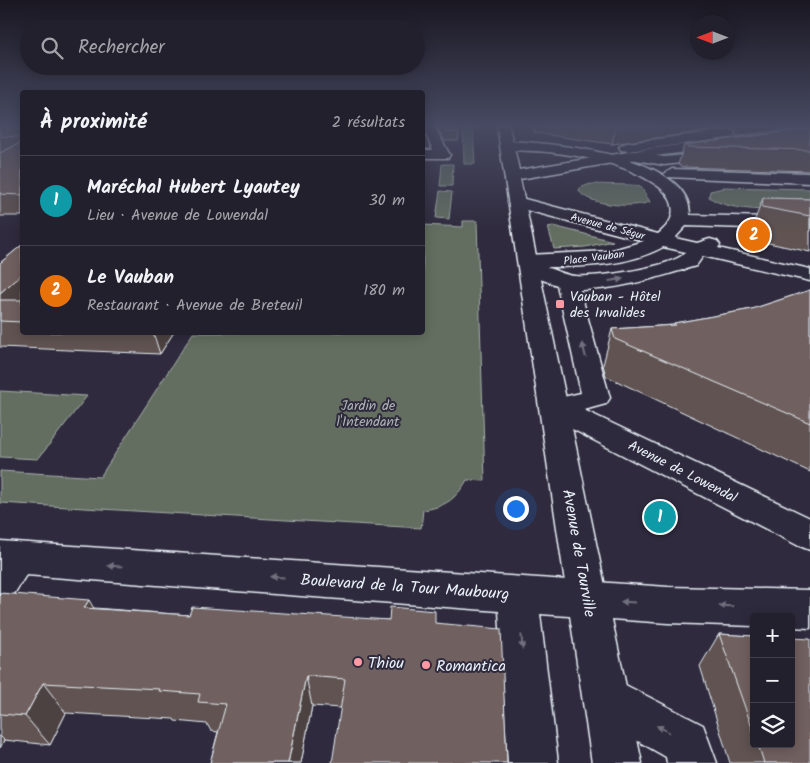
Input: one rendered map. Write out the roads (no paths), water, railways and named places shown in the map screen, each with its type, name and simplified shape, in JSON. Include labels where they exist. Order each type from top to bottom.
[{"type":"street","name":"Avenue de Tourville","points":[[515,162],[512,176],[617,763]]},
{"type":"street","points":[[512,176],[579,162]]},
{"type":"street","points":[[627,162],[665,184],[676,196],[682,208],[681,220],[810,224]]},
{"type":"street","points":[[649,174],[810,178]]},
{"type":"street","name":"Avenue de Ségur","points":[[517,202],[660,240],[694,255],[810,292]]},
{"type":"street","name":"Place Vauban","points":[[529,265],[607,257],[643,248],[660,240],[674,230],[681,220]]},
{"type":"street","name":"Avenue de Ségur","points":[[694,255],[725,241],[810,260]]},
{"type":"street","name":"Place Vauban","points":[[529,265],[561,278],[568,283],[629,278],[694,255]]},
{"type":"street","name":"Avenue de Ségur","points":[[694,255],[810,275]]},
{"type":"street","points":[[555,408],[596,398],[568,283]]},
{"type":"street","name":"Avenue de Lowendal","points":[[555,408],[807,530]]},
{"type":"street","name":"Boulevard de la Tour Maubourg","points":[[5,566],[518,594],[668,605],[810,609]]},
{"type":"street","points":[[518,594],[533,763]]},
{"type":"street","points":[[606,698],[686,742],[692,763]]},
{"type":"place","name":"Le Vauban","points":[[754,235]]},
{"type":"place","name":"Vauban - Hôtel des Invalides","points":[[560,304]]},
{"type":"place","name":"Maréchal Hubert Lyautey","points":[[660,517]]},
{"type":"place","name":"Thiou","points":[[358,662]]},
{"type":"place","name":"Romantica","points":[[426,665]]},
{"type":"park label","name":"Jardin de l'Intendant","points":[[368,414]]}]
